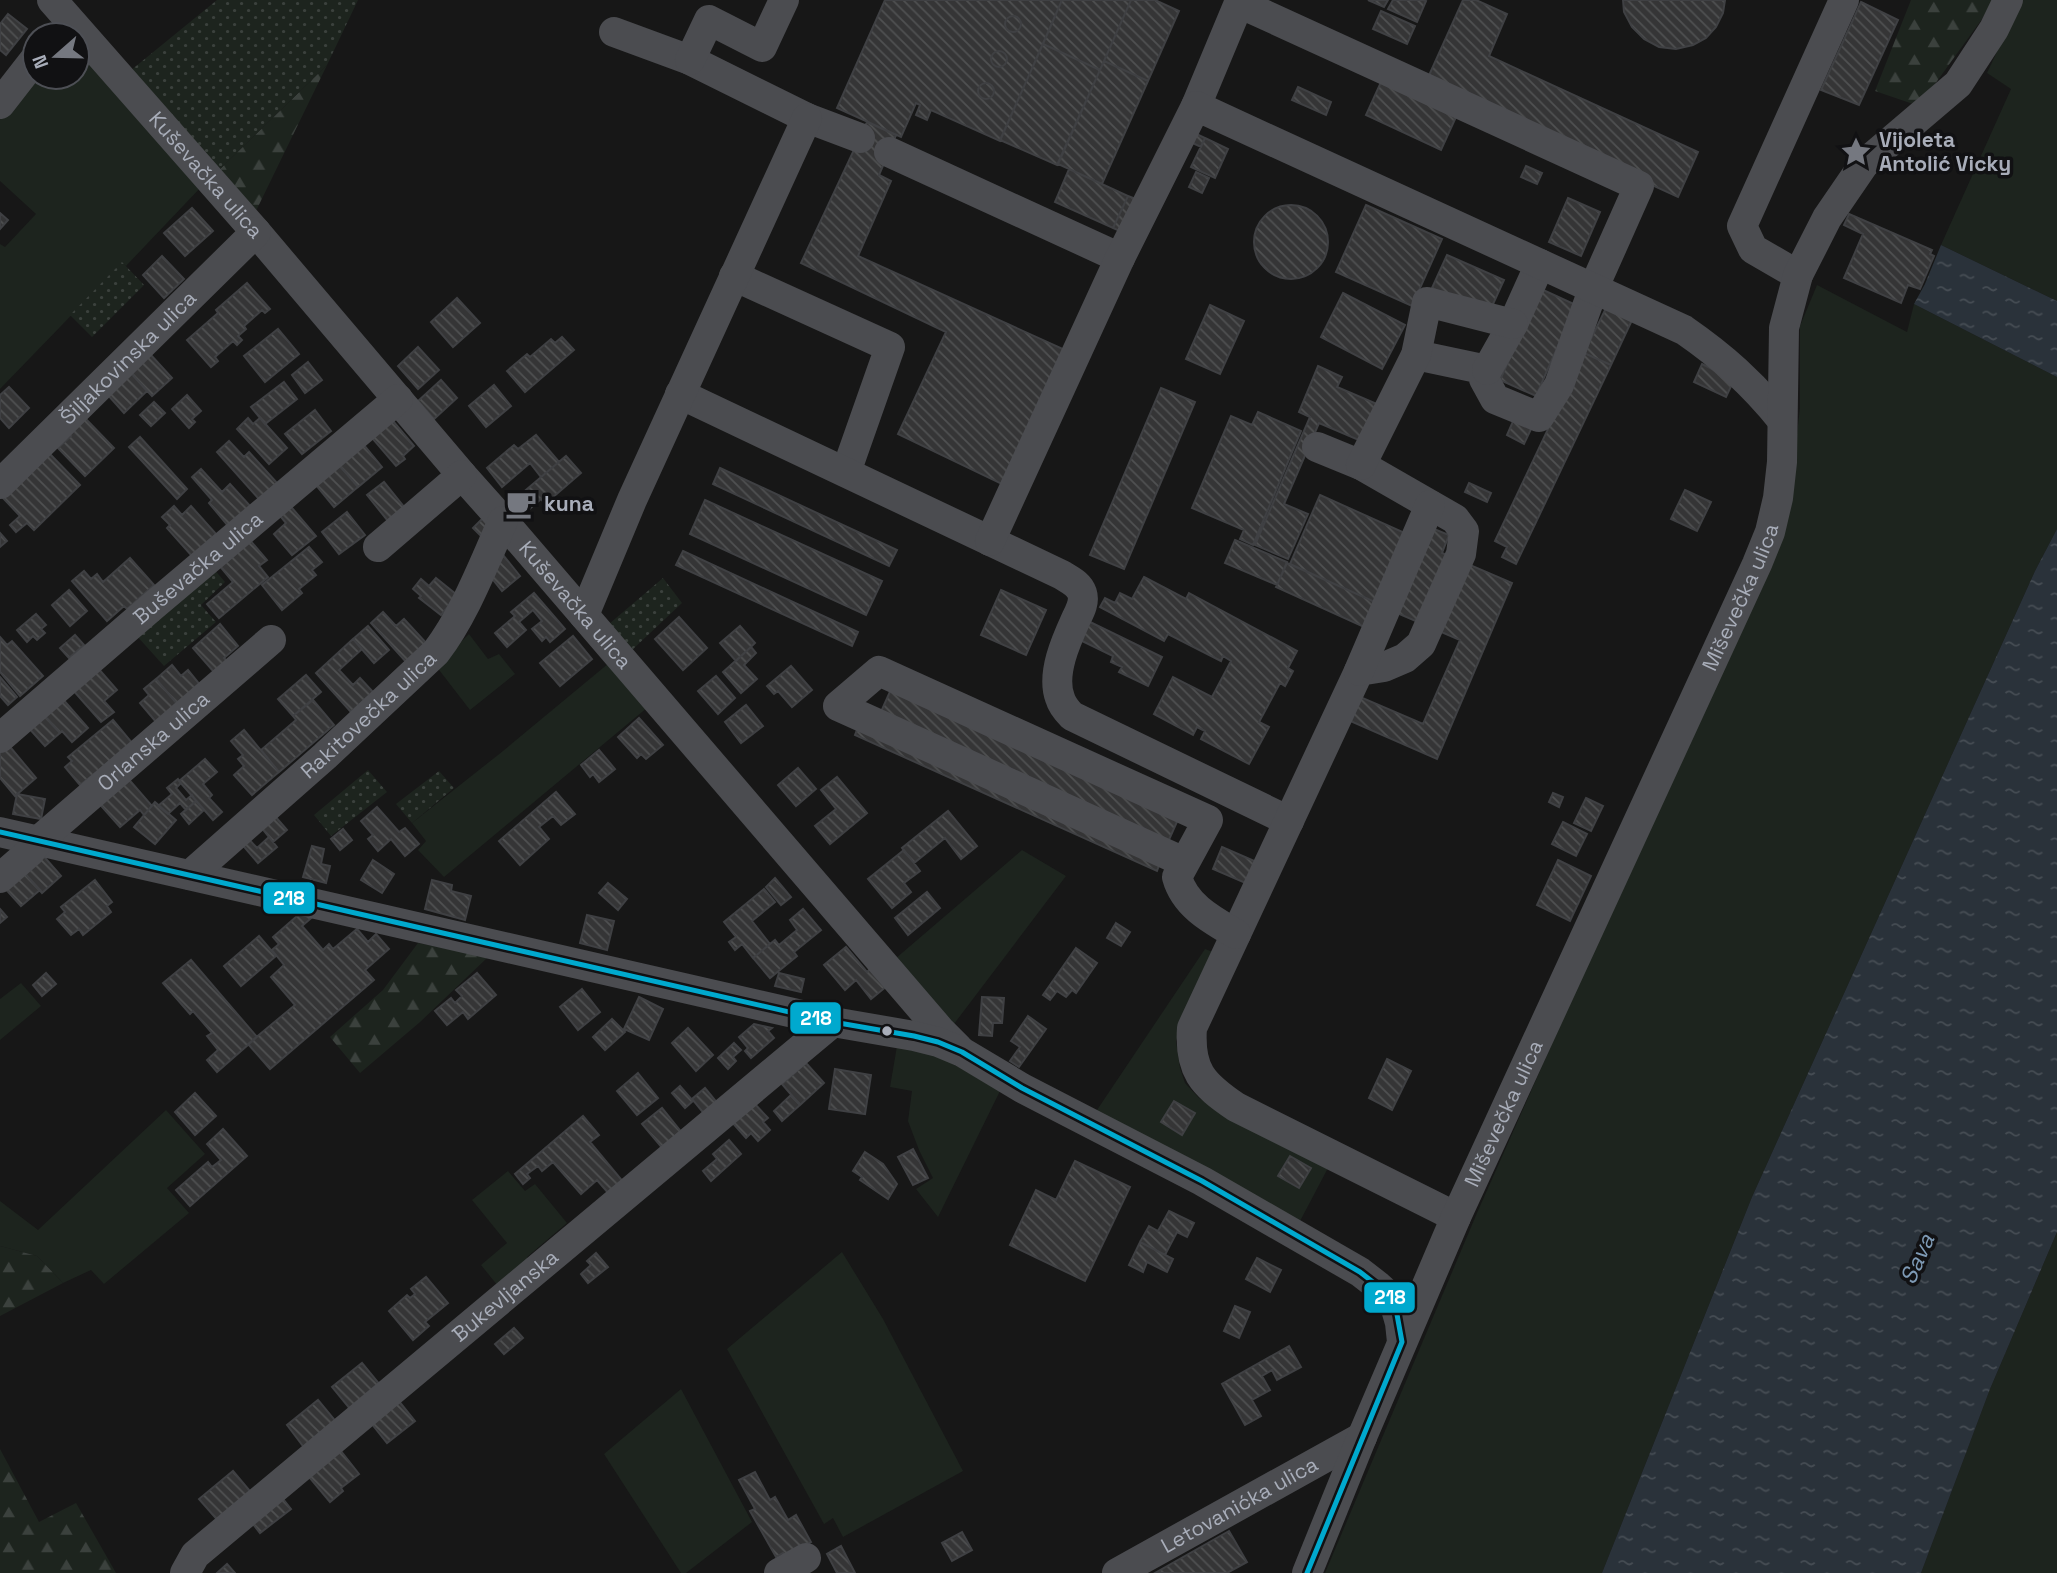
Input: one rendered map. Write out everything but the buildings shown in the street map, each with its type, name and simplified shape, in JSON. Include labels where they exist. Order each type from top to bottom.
[{"type":"street","points":[[690,61],[709,20],[762,47],[784,0]]},
{"type":"street","points":[[1798,275],[1753,249],[1742,226],[1844,0]]},
{"type":"street","name":"Miševečka ulica","points":[[1307,1573],[1456,1217],[1770,532],[1782,462],[1784,328],[1798,275],[1827,218],[1864,164],[1958,83],[1994,29],[2008,0]]},
{"type":"street","points":[[990,541],[1120,258],[1196,106],[1238,1],[1639,186],[1594,287],[1559,385],[1539,416],[1495,399],[1484,379],[1540,264]]},
{"type":"street","name":"Kuševačka ulica","points":[[58,18],[256,232],[462,475],[940,1030],[962,1052]]},
{"type":"street","points":[[614,32],[690,61],[807,118],[860,138]]},
{"type":"street","points":[[0,104],[21,77]]},
{"type":"street","points":[[1196,106],[1684,330],[1745,378],[1782,419]]},
{"type":"street","points":[[584,615],[632,500],[807,118]]},
{"type":"street","points":[[889,152],[1120,258]]},
{"type":"street","name":"Šiljakovinska ulica","points":[[0,484],[256,232]]},
{"type":"street","points":[[734,276],[890,347],[846,472]]},
{"type":"street","points":[[1361,465],[1416,355],[1427,302],[1513,324]]},
{"type":"street","points":[[1416,355],[1487,370]]},
{"type":"street","points":[[680,394],[1078,585],[1083,595],[1082,605],[1070,632],[1057,682],[1059,697],[1072,716],[1289,821]]},
{"type":"street","name":"Buševačka ulica","points":[[0,738],[398,399]]},
{"type":"street","points":[[1317,447],[1361,465],[1455,519],[1464,531],[1461,554],[1421,644],[1405,658],[1384,667],[1359,671]]},
{"type":"street","points":[[378,547],[462,475]]},
{"type":"street","points":[[1430,505],[1359,671],[1192,1028],[1191,1048],[1194,1064],[1214,1093],[1236,1107],[1456,1217]]},
{"type":"street","name":"Rakitovečka ulica","points":[[190,875],[325,756],[436,652],[461,611],[503,521]]},
{"type":"street","name":"Orlanska ulica","points":[[0,878],[30,852],[38,841],[271,640]]},
{"type":"street","points":[[1184,862],[838,706],[879,671],[1208,820],[1177,877],[1184,896],[1208,917],[1236,934]]},
{"type":"street","points":[[0,832],[833,1022],[914,1035],[938,1042],[962,1052],[1022,1088],[1202,1181],[1360,1272],[1389,1296],[1401,1323],[1402,1342]]},
{"type":"street","name":"Bukevljanska","points":[[184,1573],[195,1555],[833,1022]]},
{"type":"street","name":"Letovanićka ulica","points":[[1117,1573],[1362,1437]]},
{"type":"street","points":[[779,1573],[806,1558]]},
{"type":"green space","points":[[217,0],[358,0],[327,65],[216,173],[130,71]]},
{"type":"green space","points":[[1911,0],[1993,0],[1919,106],[1875,91]]},
{"type":"green space","points":[[2021,0],[2057,0],[2057,301],[1941,245],[2011,89],[1987,73]]},
{"type":"green space","points":[[91,58],[203,185],[126,266],[122,263],[0,389],[0,244],[5,247],[36,214],[0,181],[0,115],[22,91],[91,91]]},
{"type":"green space","points":[[327,65],[253,217],[216,173]]},
{"type":"green space","points":[[122,262],[144,285],[92,337],[70,315]]},
{"type":"green space","points":[[1817,285],[1907,332],[1914,304],[2057,377],[2057,529],[2035,571],[1752,1197],[1602,1573],[1325,1573],[1477,1213],[1777,536],[1792,477],[1800,408],[1800,326]]},
{"type":"green space","points":[[213,568],[225,582],[201,605],[216,622],[164,666],[136,635]]},
{"type":"green space","points":[[663,578],[682,603],[632,650],[609,624]]},
{"type":"green space","points":[[469,634],[488,659],[499,654],[515,674],[470,710],[436,666]]},
{"type":"green space","points":[[609,663],[648,707],[444,877],[418,850],[426,841],[412,823]]},
{"type":"green space","points":[[368,770],[387,792],[331,836],[314,815]]},
{"type":"green space","points":[[439,771],[454,788],[412,823],[396,804]]},
{"type":"green space","points":[[1022,850],[1066,876],[954,1024],[895,959]]},
{"type":"green space","points":[[418,943],[488,957],[420,1022],[360,1073],[330,1037],[383,990]]},
{"type":"green space","points":[[1205,949],[1213,952],[1176,1041],[1185,1083],[1199,1098],[1328,1168],[1299,1223],[1095,1113]]},
{"type":"green space","points":[[21,983],[41,1006],[0,1040],[0,999]]},
{"type":"green space","points":[[897,1046],[931,1051],[1000,1091],[938,1217],[916,1189],[933,1178],[908,1121],[912,1091],[890,1087]]},
{"type":"green space","points":[[166,1110],[205,1154],[167,1188],[189,1213],[104,1284],[91,1270],[63,1283],[37,1256],[0,1246],[0,1201],[38,1230]]},
{"type":"green space","points":[[508,1171],[525,1191],[535,1184],[567,1223],[527,1257],[533,1265],[502,1291],[481,1265],[507,1243],[472,1200]]},
{"type":"green space","points":[[2057,1232],[2057,1573],[1921,1573],[1990,1389]]},
{"type":"green space","points":[[0,1246],[37,1256],[63,1283],[0,1316]]},
{"type":"green space","points":[[842,1252],[883,1319],[963,1471],[843,1537],[833,1518],[824,1524],[727,1349]]},
{"type":"green space","points":[[681,1389],[752,1522],[686,1573],[681,1573],[604,1454]]},
{"type":"green space","points":[[0,1449],[39,1522],[76,1503],[116,1573],[0,1573]]},
{"type":"water","points":[[1941,245],[2057,301],[2057,377],[1914,304]]},
{"type":"water","name":"Sava","points":[[2057,529],[2057,1232],[1990,1389],[1921,1573],[1602,1573],[1752,1197],[2035,571]]},
{"type":"transit line","name":"218","points":[[0,832],[833,1022],[938,1042],[962,1052],[1022,1088],[1202,1181],[1360,1272],[1389,1296],[1396,1309],[1402,1342],[1307,1573]]},
{"type":"place","name":"Vijoleta Antolić Vicky","points":[[1856,152]]},
{"type":"place","name":"kuna","points":[[521,504]]}]
